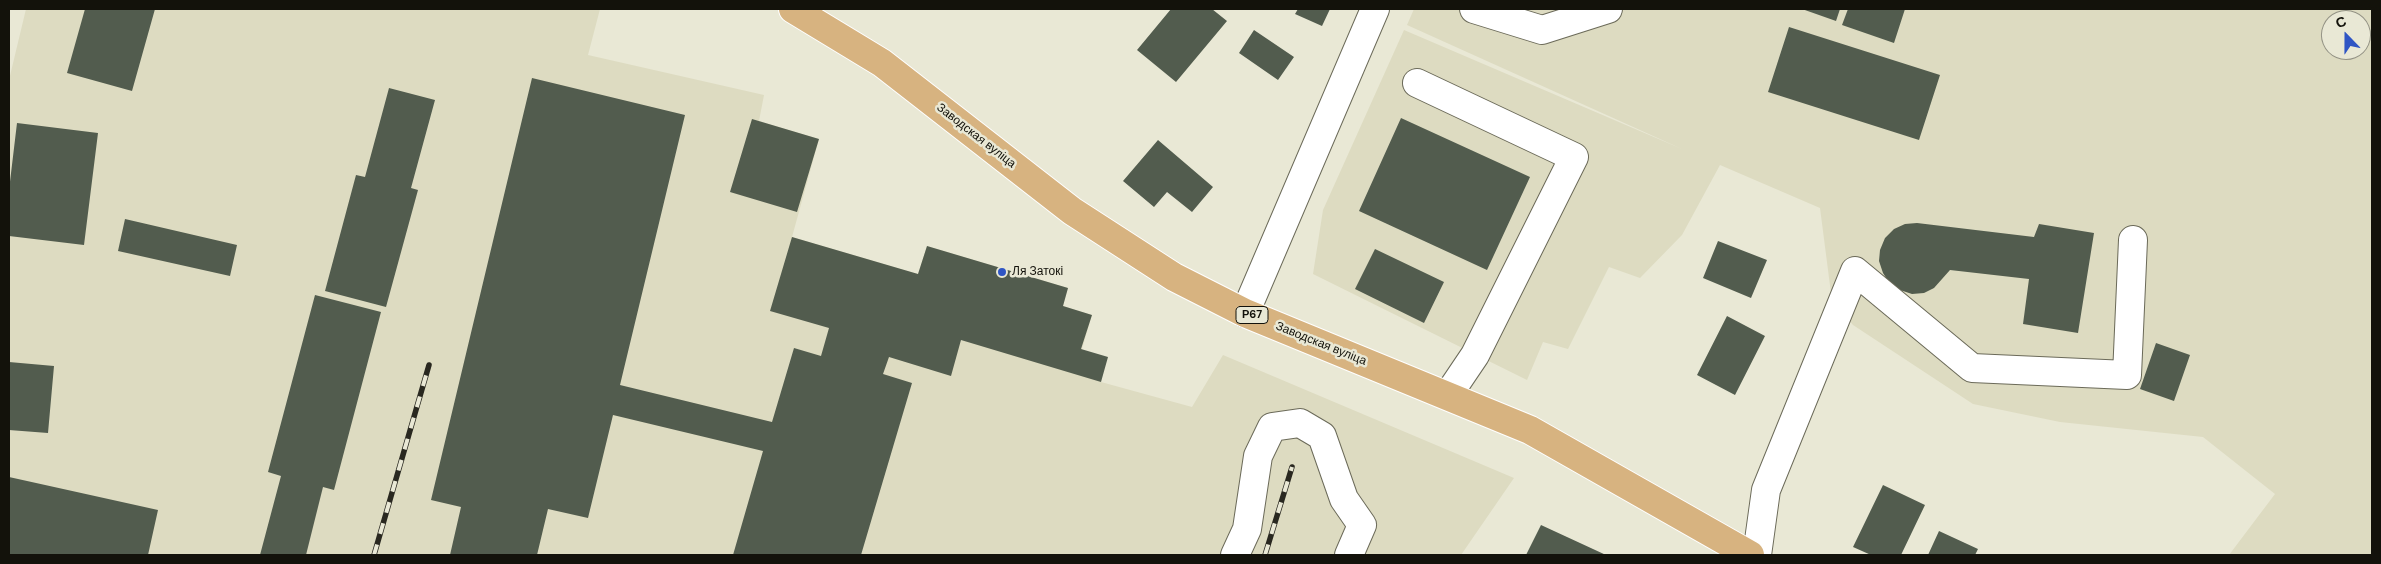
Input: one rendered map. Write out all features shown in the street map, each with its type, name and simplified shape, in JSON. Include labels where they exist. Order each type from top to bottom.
[{"type":"main road","name":"Заводская вуліца","points":[[793,9],[882,63],[1072,211],[1174,277],[1245,313],[1530,430],[1750,555]]},
{"type":"street","points":[[1245,313],[1375,9]]},
{"type":"street","points":[[1474,9],[1542,30],[1608,9]]},
{"type":"street","points":[[1417,83],[1574,157],[1475,355],[1448,395]]},
{"type":"street","points":[[1757,555],[1766,490],[1855,271],[1972,368],[2127,375],[2133,240]]},
{"type":"street","points":[[1235,555],[1247,529],[1258,456],[1272,427],[1300,423],[1322,436],[1344,499],[1362,525],[1349,555]]},
{"type":"shaded area","points":[[26,9],[600,9],[588,55],[764,95],[759,121],[819,139],[792,237],[918,274],[927,246],[1068,288],[1063,306],[1092,315],[1082,349],[1101,382],[1192,407],[1223,355],[1514,478],[1461,555],[9,555],[9,80]]},
{"type":"shaded area","points":[[1414,9],[2372,9],[2372,555],[2229,555],[2275,494],[2203,437],[2060,422],[1973,404],[1853,325],[1832,301],[1820,208],[1720,165],[1682,235],[1640,278],[1609,267],[1568,349],[1543,342],[1527,380],[1313,274],[1323,210],[1404,30],[1682,149],[1407,25]]},
{"type":"building","points":[[85,9],[155,9],[132,91],[67,73]]},
{"type":"building","points":[[1171,9],[1212,9],[1227,21],[1176,82],[1137,50]]},
{"type":"building","points":[[1298,9],[1330,9],[1322,26],[1295,14]]},
{"type":"building","points":[[1802,9],[1840,9],[1836,21]]},
{"type":"building","points":[[1848,9],[1905,9],[1894,43],[1842,25]]},
{"type":"building","points":[[1789,27],[1940,75],[1919,140],[1768,92]]},
{"type":"building","points":[[1254,30],[1294,57],[1278,80],[1239,53]]},
{"type":"building","points":[[532,78],[685,115],[620,385],[772,422],[794,348],[821,356],[829,328],[770,311],[792,237],[918,274],[927,246],[1068,288],[1063,306],[1092,315],[1081,349],[1108,357],[1101,382],[961,340],[951,376],[889,357],[883,374],[912,383],[861,555],[733,555],[763,451],[613,415],[588,518],[548,509],[537,555],[450,555],[461,507],[431,500]]},
{"type":"building","points":[[389,88],[435,100],[411,188],[418,190],[386,307],[325,291],[356,175],[365,177]]},
{"type":"building","points":[[1401,118],[1530,177],[1487,270],[1359,211]]},
{"type":"building","points":[[752,119],[819,139],[797,212],[730,192]]},
{"type":"building","points":[[17,123],[98,133],[84,245],[9,236],[9,190]]},
{"type":"building","points":[[1158,140],[1213,187],[1192,212],[1167,192],[1154,207],[1123,181]]},
{"type":"building","points":[[125,219],[237,245],[230,276],[118,251]]},
{"type":"building","points":[[1917,223],[2034,237],[2039,224],[2094,233],[2078,333],[2023,324],[2029,279],[1950,270],[1934,288],[1924,293],[1912,294],[1890,284],[1883,273],[1879,261],[1880,250],[1885,238],[1894,229],[1905,224]]},
{"type":"building","points":[[1718,241],[1767,260],[1751,298],[1703,278]]},
{"type":"building","points":[[1375,249],[1444,282],[1424,323],[1355,289]]},
{"type":"building","points":[[315,295],[381,312],[334,490],[323,487],[306,555],[260,555],[281,476],[268,472]]},
{"type":"building","points":[[1727,316],[1765,336],[1735,395],[1697,375]]},
{"type":"building","points":[[2156,343],[2190,355],[2174,401],[2140,389]]},
{"type":"building","points":[[9,362],[54,366],[48,433],[9,430]]},
{"type":"building","points":[[9,477],[158,510],[148,555],[9,555]]},
{"type":"building","points":[[1883,485],[1925,505],[1901,555],[1871,555],[1853,547]]},
{"type":"building","points":[[1541,525],[1606,555],[1526,555]]},
{"type":"building","points":[[1939,531],[1978,549],[1975,555],[1928,555]]},
{"type":"railway","points":[[374,555],[429,365]]},
{"type":"railway","points":[[1265,555],[1292,467]]},
{"type":"place","name":"Ля Затокі","points":[[1002,272]]}]
